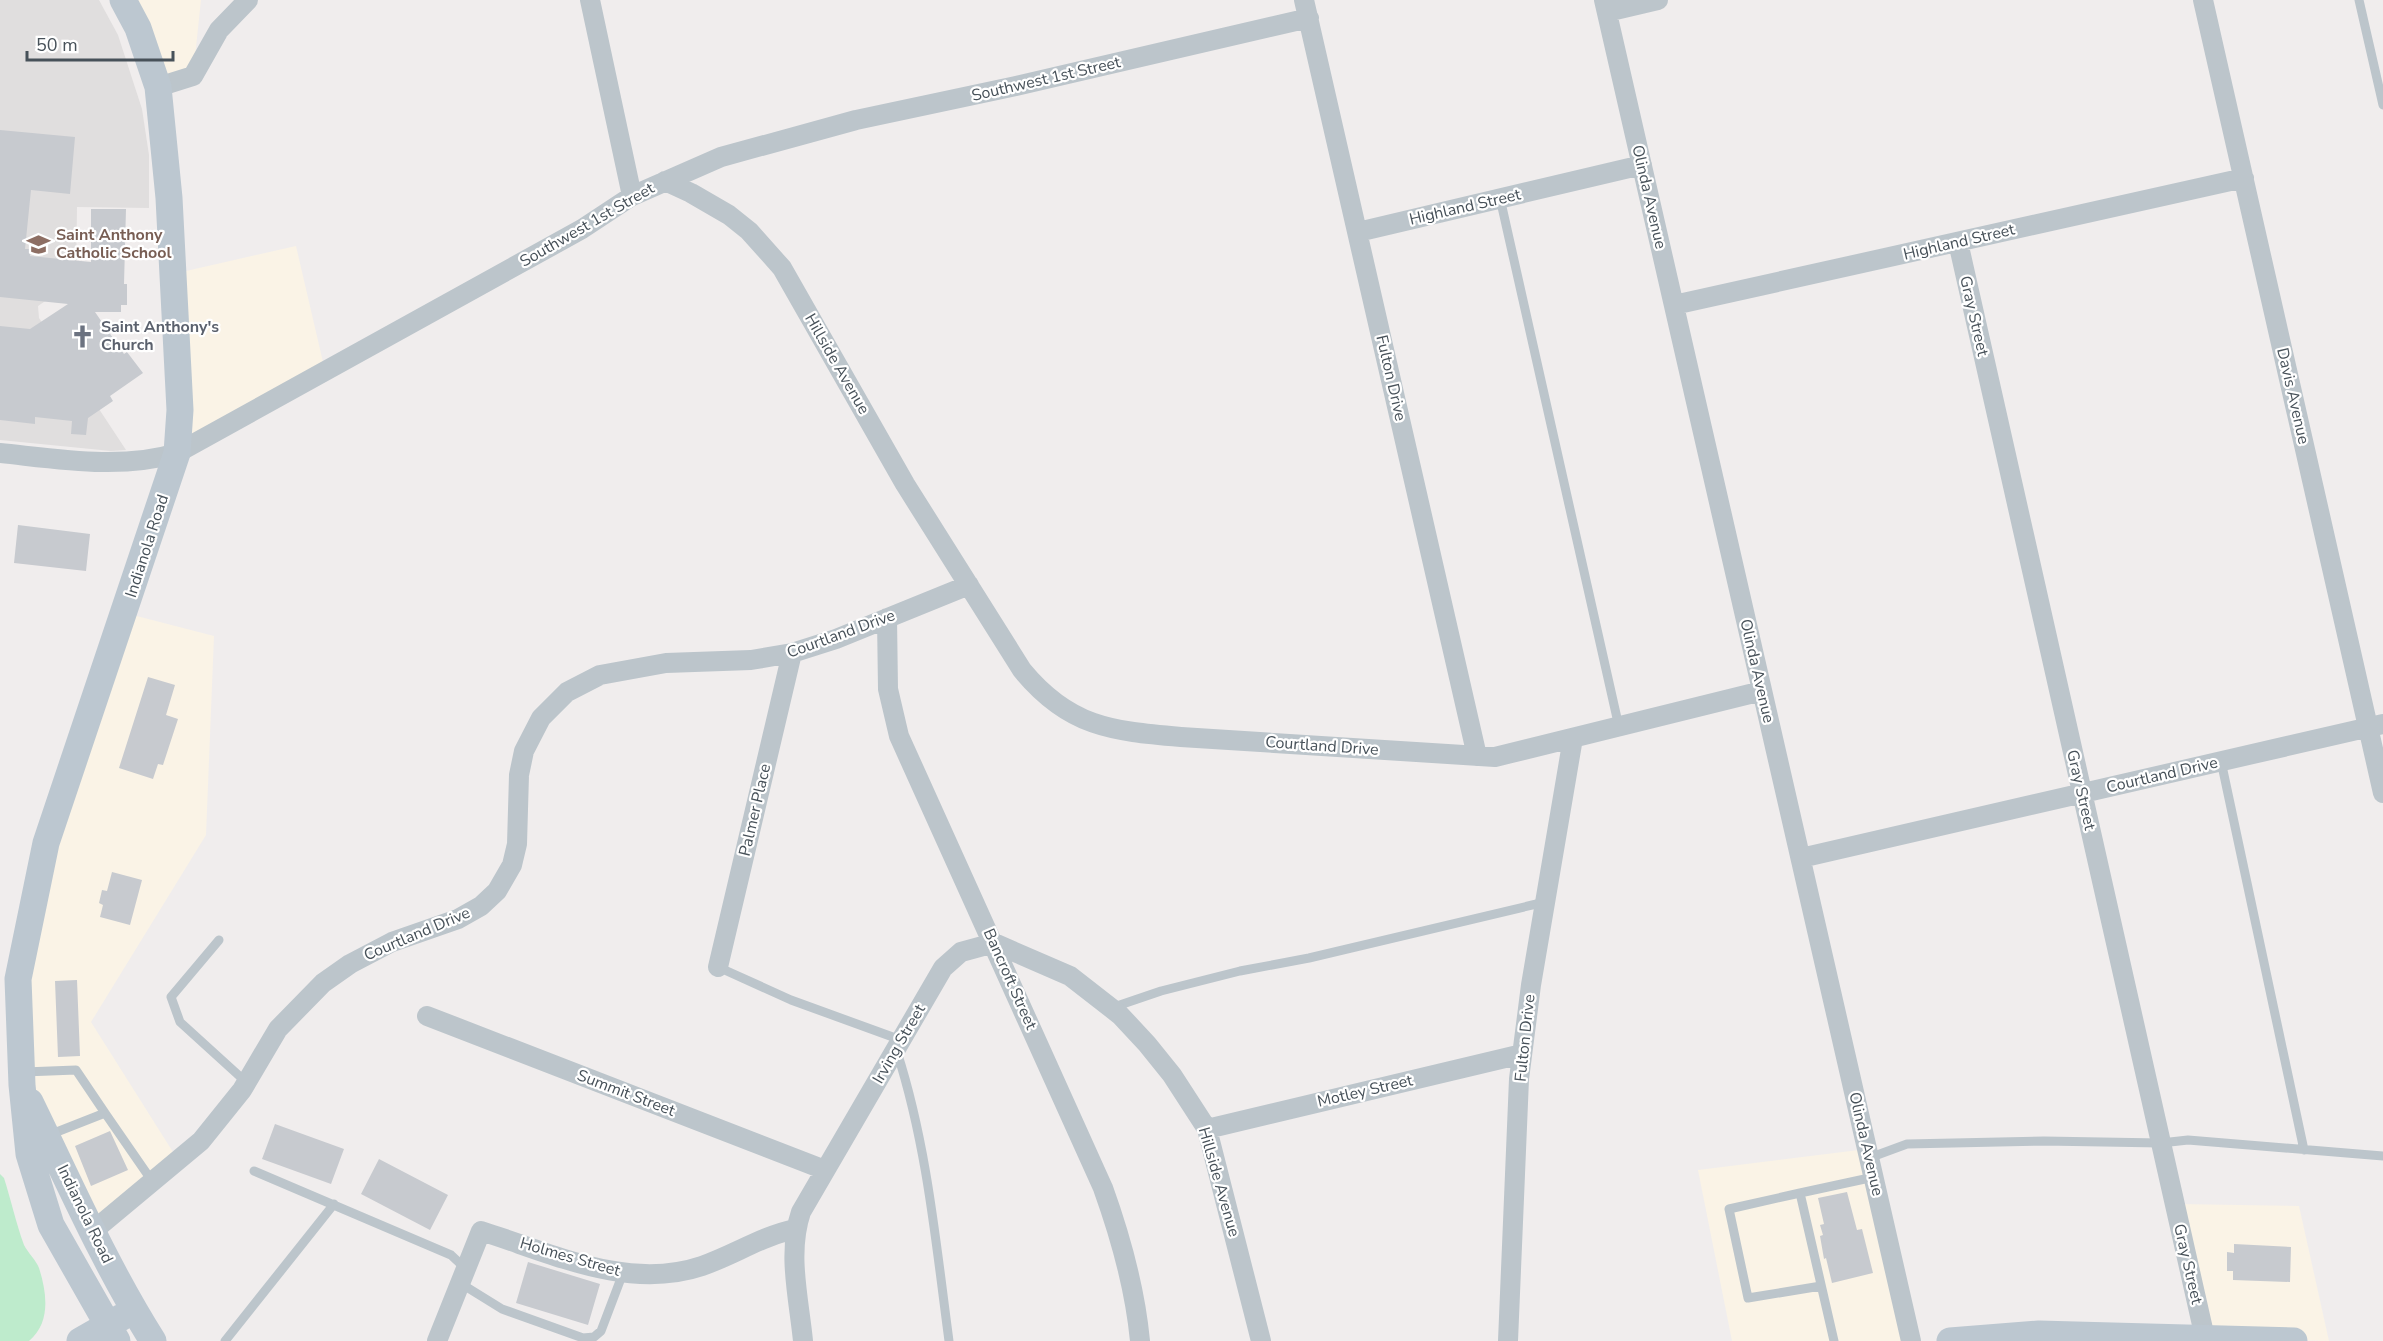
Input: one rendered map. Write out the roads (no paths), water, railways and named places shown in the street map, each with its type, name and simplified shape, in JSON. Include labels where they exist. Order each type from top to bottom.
[{"type":"main road","name":"Indianola Road","points":[[112,1333],[51,1225],[29,1154],[21,1079],[18,979],[46,843],[177,453],[180,410],[173,274],[169,198],[158,87],[128,2]]},
{"type":"main road","name":"Indianola Road","points":[[21,1079],[93,1231],[134,1311],[153,1341]]},
{"type":"main road","points":[[80,1341],[112,1333],[134,1311]]},
{"type":"main road","points":[[1950,1341],[2039,1334],[2294,1341]]},
{"type":"street","points":[[158,87],[193,76],[219,30],[248,0]]},
{"type":"street","points":[[590,0],[632,196]]},
{"type":"street","points":[[1605,6],[1658,0]]},
{"type":"street","name":"Davis Avenue","points":[[2203,0],[2376,726],[2383,793]]},
{"type":"street","name":"Olinda Avenue","points":[[1605,6],[1911,1341]]},
{"type":"street","name":"Southwest 1st Street","points":[[0,453],[104,462],[146,459],[177,453],[582,229],[632,196],[722,157],[856,120],[1016,86],[1307,9]]},
{"type":"street","name":"Fulton Drive","points":[[1307,9],[1477,756]]},
{"type":"street","name":"Highland Street","points":[[1358,232],[1642,165]]},
{"type":"street","name":"Highland Street","points":[[1674,305],[2244,178]]},
{"type":"street","name":"Hillside Avenue","points":[[665,181],[729,215],[748,231],[782,268],[905,484],[969,585]]},
{"type":"street","name":"Gray Street","points":[[1958,242],[2205,1338]]},
{"type":"street","name":"Courtland Drive","points":[[93,1231],[201,1141],[246,1082],[265,1048],[286,1018],[337,972],[392,942],[458,920],[481,906],[497,891],[512,866],[517,844],[519,775],[524,751],[541,718],[567,692],[600,675],[666,663],[751,660],[792,653],[836,639],[969,585],[1022,670],[1037,687],[1060,707],[1102,727],[1181,737],[1495,758],[1762,691]]},
{"type":"street","name":"Bancroft Street","points":[[887,618],[888,689],[899,736],[1106,1197],[1130,1277],[1140,1341]]},
{"type":"street","name":"Palmer Place","points":[[718,967],[792,653]]},
{"type":"street","name":"Courtland Drive","points":[[1801,858],[2376,726]]},
{"type":"street","name":"Fulton Drive","points":[[1508,1341],[1522,1054],[1531,985],[1573,738]]},
{"type":"street","name":"Hillside Avenue","points":[[994,944],[1070,975],[1111,1008],[1147,1044],[1172,1075],[1207,1129],[1261,1341]]},
{"type":"street","name":"Irving Street","points":[[795,1229],[801,1212],[943,968],[961,952],[994,944]]},
{"type":"street","name":"Summit Street","points":[[427,1016],[825,1170]]},
{"type":"street","name":"Motley Street","points":[[1207,1129],[1522,1054]]},
{"type":"street","points":[[795,1229],[793,1246],[803,1341]]},
{"type":"street","name":"Holmes Street","points":[[463,1276],[481,1231],[622,1273],[652,1275],[680,1272],[703,1266],[774,1233],[795,1229]]},
{"type":"street","points":[[437,1341],[463,1276]]},
{"type":"lane","points":[[2359,0],[2383,105]]},
{"type":"lane","points":[[1500,198],[1619,727]]},
{"type":"lane","points":[[2221,761],[2304,1150]]},
{"type":"lane","points":[[1111,1008],[1161,991],[1240,971],[1309,958],[1545,902]]},
{"type":"lane","points":[[219,940],[171,998],[180,1022],[246,1082]]},
{"type":"lane","points":[[718,967],[899,1044],[932,1212],[949,1341]]},
{"type":"lane","points":[[21,1079],[76,1070],[152,1181]]},
{"type":"lane","points":[[47,1136],[105,1113]]},
{"type":"lane","points":[[1821,1286],[1748,1298],[1729,1209],[1800,1193],[1871,1167],[1907,1144],[2044,1141],[2161,1143],[2175,1140],[2206,1140],[2383,1156]]},
{"type":"lane","points":[[254,1171],[451,1254],[463,1276],[502,1309],[583,1338],[594,1337],[601,1331],[622,1273]]},
{"type":"lane","points":[[1800,1193],[1834,1341]]},
{"type":"lane","points":[[225,1341],[334,1204]]},
{"type":"place","name":"Saint Anthony Catholic School","points":[[38,244]]},
{"type":"place","name":"Saint Anthony's Church","points":[[83,336]]}]
